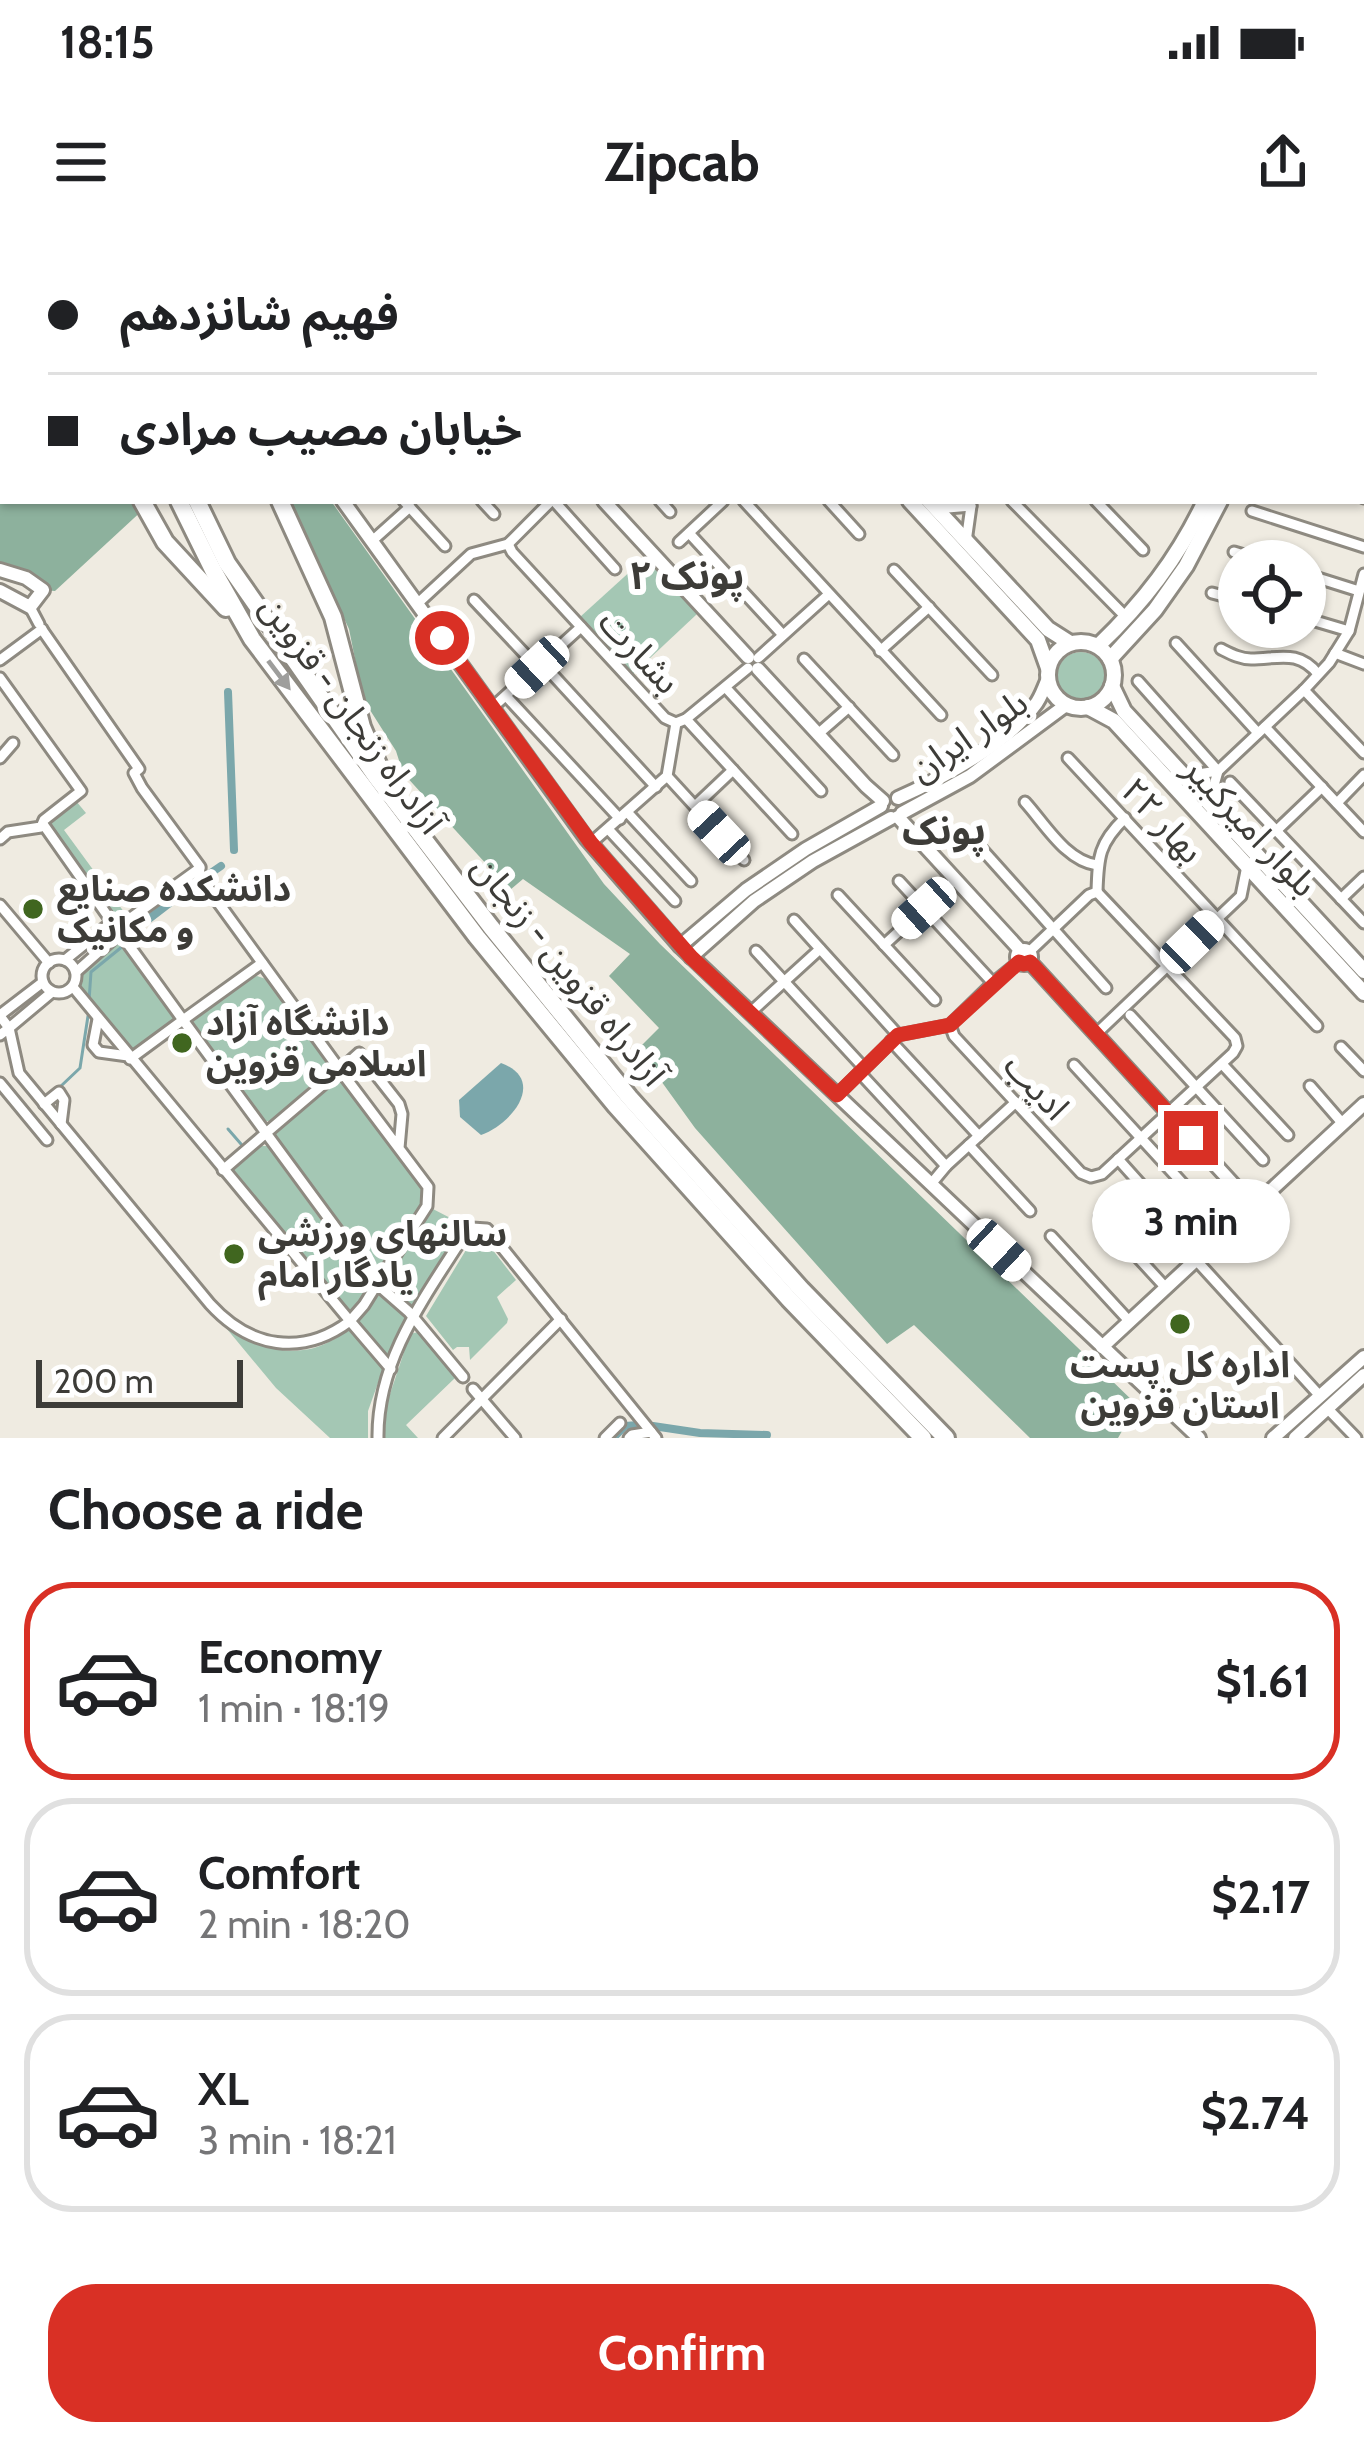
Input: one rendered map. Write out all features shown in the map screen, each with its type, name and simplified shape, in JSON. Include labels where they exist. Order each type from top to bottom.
[{"type":"highway","points":[[144,504],[165,542],[252,639]]},
{"type":"highway","name":"آزادراه زنجان - قزوین","points":[[180,504],[252,639],[477,937],[616,1106],[788,1299],[923,1438]]},
{"type":"highway","name":"آزادراه قزوین - زنجان","points":[[198,504],[227,562],[389,794],[491,927],[629,1096],[801,1289],[946,1438]]},
{"type":"highway","points":[[281,504],[333,616],[362,727],[389,794]]},
{"type":"main road","points":[[913,504],[1038,640],[1051,689],[1066,705],[1099,703],[1112,686],[1109,658],[1098,646],[1079,642],[1052,657],[1048,673]]},
{"type":"main road","points":[[1098,646],[1156,585],[1203,504]]},
{"type":"main road","points":[[1109,658],[1155,610],[1186,566],[1218,504]]},
{"type":"main road","points":[[933,505],[1048,629],[1070,644]]},
{"type":"main road","name":"بلوار امیرکبیر","points":[[1112,686],[1124,711],[1364,971]]},
{"type":"main road","name":"بلوار امیرکبیر","points":[[1088,707],[1114,721],[1364,993]]},
{"type":"street","points":[[345,504],[591,843],[686,952],[1199,1438]]},
{"type":"street","points":[[372,541],[407,504],[445,546]]},
{"type":"street","points":[[485,504],[494,514]]},
{"type":"street","points":[[417,604],[471,554],[508,544],[549,504]]},
{"type":"street","points":[[555,504],[615,569]]},
{"type":"street","points":[[607,504],[1254,1207]]},
{"type":"street","points":[[663,504],[670,512]]},
{"type":"street","points":[[679,542],[720,504]]},
{"type":"street","points":[[747,504],[941,715]]},
{"type":"street","points":[[832,504],[860,534]]},
{"type":"street","points":[[933,505],[974,504],[966,542]]},
{"type":"street","points":[[1015,504],[1121,613]]},
{"type":"street","points":[[1099,504],[1143,550]]},
{"type":"street","points":[[1252,511],[1364,548]]},
{"type":"street","points":[[689,533],[783,635]]},
{"type":"street","name":"بشارت","points":[[508,544],[665,718],[681,721],[726,688],[829,593]]},
{"type":"street","points":[[0,570],[26,578],[43,590],[30,608]]},
{"type":"street","points":[[894,570],[992,675]]},
{"type":"street","points":[[1208,803],[1218,770],[1304,690],[1349,631],[1362,584],[1326,578]]},
{"type":"street","points":[[0,591],[30,608],[139,770],[134,773],[142,788],[200,867],[199,876],[428,1187],[427,1206],[350,1321],[325,1337],[278,1343],[234,1327],[211,1304],[19,1073],[0,1016],[43,982]]},
{"type":"street","points":[[1212,592],[1218,594]]},
{"type":"street","points":[[474,600],[656,787]]},
{"type":"street","points":[[880,651],[928,607]]},
{"type":"street","points":[[1326,624],[1349,631]]},
{"type":"street","points":[[492,708],[581,627]]},
{"type":"street","points":[[0,660],[41,628]]},
{"type":"street","points":[[1176,643],[1364,832]]},
{"type":"street","points":[[1221,649],[1248,659],[1296,657],[1318,674]]},
{"type":"street","points":[[1335,652],[1364,664]]},
{"type":"street","points":[[804,658],[892,755]]},
{"type":"street","name":"بلوار ایران","points":[[686,952],[754,901],[1001,736],[1036,704],[1048,673]]},
{"type":"street","points":[[0,678],[81,791],[41,827],[1,836]]},
{"type":"street","points":[[1138,681],[1218,770]]},
{"type":"street","points":[[726,688],[821,790]]},
{"type":"street","points":[[1304,690],[1364,753]]},
{"type":"street","points":[[506,696],[691,881]]},
{"type":"street","name":"بلوار ایران","points":[[686,952],[746,890],[806,849],[850,824],[937,796],[1066,705]]},
{"type":"street","points":[[818,734],[848,707]]},
{"type":"street","points":[[591,843],[668,776],[681,721]]},
{"type":"street","points":[[681,721],[792,834]]},
{"type":"street","points":[[0,758],[13,743]]},
{"type":"street","name":"بهار ۲۲","points":[[1068,758],[1318,1026]]},
{"type":"street","points":[[695,806],[733,770]]},
{"type":"street","points":[[1184,776],[1218,770]]},
{"type":"street","points":[[1336,803],[1364,775]]},
{"type":"street","points":[[668,776],[744,860]]},
{"type":"street","points":[[1230,782],[1364,922]]},
{"type":"street","points":[[850,824],[862,807],[866,786]]},
{"type":"street","points":[[1276,830],[1322,787]]},
{"type":"street","points":[[918,838],[918,820],[937,796]]},
{"type":"street","points":[[1025,802],[1074,856],[1097,865]]},
{"type":"street","points":[[1125,818],[1101,846],[1097,892],[1237,1046],[1118,1159],[1356,1438]]},
{"type":"street","points":[[43,824],[377,1283],[413,1316],[463,1377]]},
{"type":"street","points":[[609,830],[675,902]]},
{"type":"street","points":[[970,838],[1106,988]]},
{"type":"street","points":[[644,868],[662,850]]},
{"type":"street","points":[[1096,1034],[1241,896],[1247,866]]},
{"type":"street","points":[[65,961],[200,867]]},
{"type":"street","points":[[1341,899],[1364,877]]},
{"type":"street","points":[[884,945],[956,879]]},
{"type":"street","points":[[899,880],[993,983]]},
{"type":"street","points":[[837,1095],[895,1038],[950,1025],[1097,892]]},
{"type":"street","points":[[1241,896],[1271,892]]},
{"type":"street","points":[[838,896],[935,1000]]},
{"type":"street","points":[[0,905],[49,963]]},
{"type":"street","points":[[794,920],[979,1136]]},
{"type":"street","points":[[76,972],[57,959],[43,971],[43,982],[52,992],[73,987],[76,972],[116,928]]},
{"type":"street","points":[[751,1012],[820,949]]},
{"type":"street","points":[[756,952],[946,1166]]},
{"type":"street","points":[[98,1019],[93,1045],[99,1052],[129,1057],[262,963]]},
{"type":"street","points":[[73,987],[391,1370]]},
{"type":"street","points":[[4,1032],[52,992]]},
{"type":"street","points":[[1130,1015],[1263,1160]]},
{"type":"street","name":"ادیب","points":[[950,1025],[954,1036],[1081,1173],[1090,1178],[1102,1174],[1118,1159]]},
{"type":"street","points":[[1341,1047],[1364,1071]]},
{"type":"street","points":[[223,1170],[358,1053],[399,1104],[399,1148]]},
{"type":"street","points":[[1222,1064],[1288,1135]]},
{"type":"street","points":[[1074,1065],[1207,1210]]},
{"type":"street","points":[[0,1083],[47,1140]]},
{"type":"street","points":[[1310,1086],[1343,1124]]},
{"type":"street","points":[[44,1104],[59,1092],[64,1100],[61,1124]]},
{"type":"street","points":[[931,1184],[1016,1102]]},
{"type":"street","points":[[1102,1347],[1364,1104]]},
{"type":"street","points":[[969,1145],[1030,1210]]},
{"type":"street","points":[[1100,1216],[1166,1288]]},
{"type":"street","points":[[378,1438],[378,1407],[405,1329],[472,1228],[487,1229],[653,1435]]},
{"type":"street","points":[[1051,1236],[1130,1322]]},
{"type":"street","points":[[443,1438],[562,1319]]},
{"type":"street","points":[[1294,1438],[1364,1357]]},
{"type":"street","points":[[1273,1438],[1364,1375]]},
{"type":"street","points":[[473,1389],[514,1438]]},
{"type":"street","points":[[605,1438],[620,1423]]},
{"type":"street","points":[[628,1438],[653,1435]]},
{"type":"green space","points":[[0,504],[146,507],[55,591],[0,570]]},
{"type":"green space","points":[[290,504],[333,504],[604,884],[660,944],[1137,1405],[1118,1438],[1030,1438],[914,1325],[887,1344],[695,1128],[638,1049],[659,1028],[609,976],[630,954],[523,879],[510,890],[403,773],[396,751],[363,699],[349,629]]},
{"type":"green space","points":[[645,558],[697,614],[633,674],[580,617]]},
{"type":"green space","points":[[1081,652],[1098,659],[1105,676],[1098,693],[1081,700],[1064,693],[1057,676],[1064,659]]},
{"type":"green space","points":[[76,801],[86,813],[64,830],[124,912],[116,918],[49,828],[50,821]]},
{"type":"green space","points":[[120,941],[177,1018],[131,1053],[80,989],[82,974]]},
{"type":"green space","points":[[257,976],[266,979],[331,1067],[271,1121],[265,1121],[192,1021],[242,982]]},
{"type":"green space","points":[[340,1078],[424,1189],[424,1202],[375,1274],[276,1140],[278,1126]]},
{"type":"green space","points":[[259,1146],[267,1146],[369,1286],[349,1312],[231,1170]]},
{"type":"green space","points":[[431,1208],[464,1225],[412,1306],[385,1282]]},
{"type":"green space","points":[[481,1241],[516,1280],[497,1297],[507,1323],[470,1360],[469,1347],[453,1350],[426,1316],[469,1245]]},
{"type":"green space","points":[[377,1292],[406,1315],[391,1357],[354,1322]]},
{"type":"green space","points":[[222,1323],[254,1342],[289,1351],[319,1347],[350,1330],[383,1369],[368,1411],[368,1438],[330,1438],[276,1388]]},
{"type":"green space","points":[[418,1332],[455,1378],[406,1425],[418,1438],[384,1438],[383,1415],[410,1334]]},
{"type":"water","points":[[501,1063],[522,1080],[520,1101],[504,1122],[481,1135],[460,1117],[459,1100]]},
{"type":"waterway","points":[[228,692],[234,850]]},
{"type":"waterway","points":[[205,877],[221,866]]},
{"type":"waterway","points":[[132,935],[197,882]]},
{"type":"waterway","points":[[89,1001],[91,972],[123,946]]},
{"type":"waterway","points":[[61,1086],[80,1068],[88,1016]]},
{"type":"waterway","points":[[228,1129],[241,1144]]},
{"type":"waterway","points":[[613,1438],[625,1426],[638,1425]]},
{"type":"waterway","points":[[653,1426],[767,1435]]},
{"type":"place","name":"دانشکده صنایع و مکانیک","points":[[33,909]]},
{"type":"place","name":"دانشگاه آزاد اسلامی قزوین","points":[[182,1043]]},
{"type":"place","name":"سالنهای ورزشی یادگار امام","points":[[234,1254]]},
{"type":"place","name":"اداره کل پست استان قزوین","points":[[1180,1324]]},
{"type":"district","name":"پونک ۲","points":[[687,575]]},
{"type":"district","name":"پونک","points":[[944,830]]},
{"type":"route","points":[[442,638],[591,843],[691,957],[837,1095],[898,1035],[950,1025],[1019,962],[1030,962],[1191,1138]]}]
